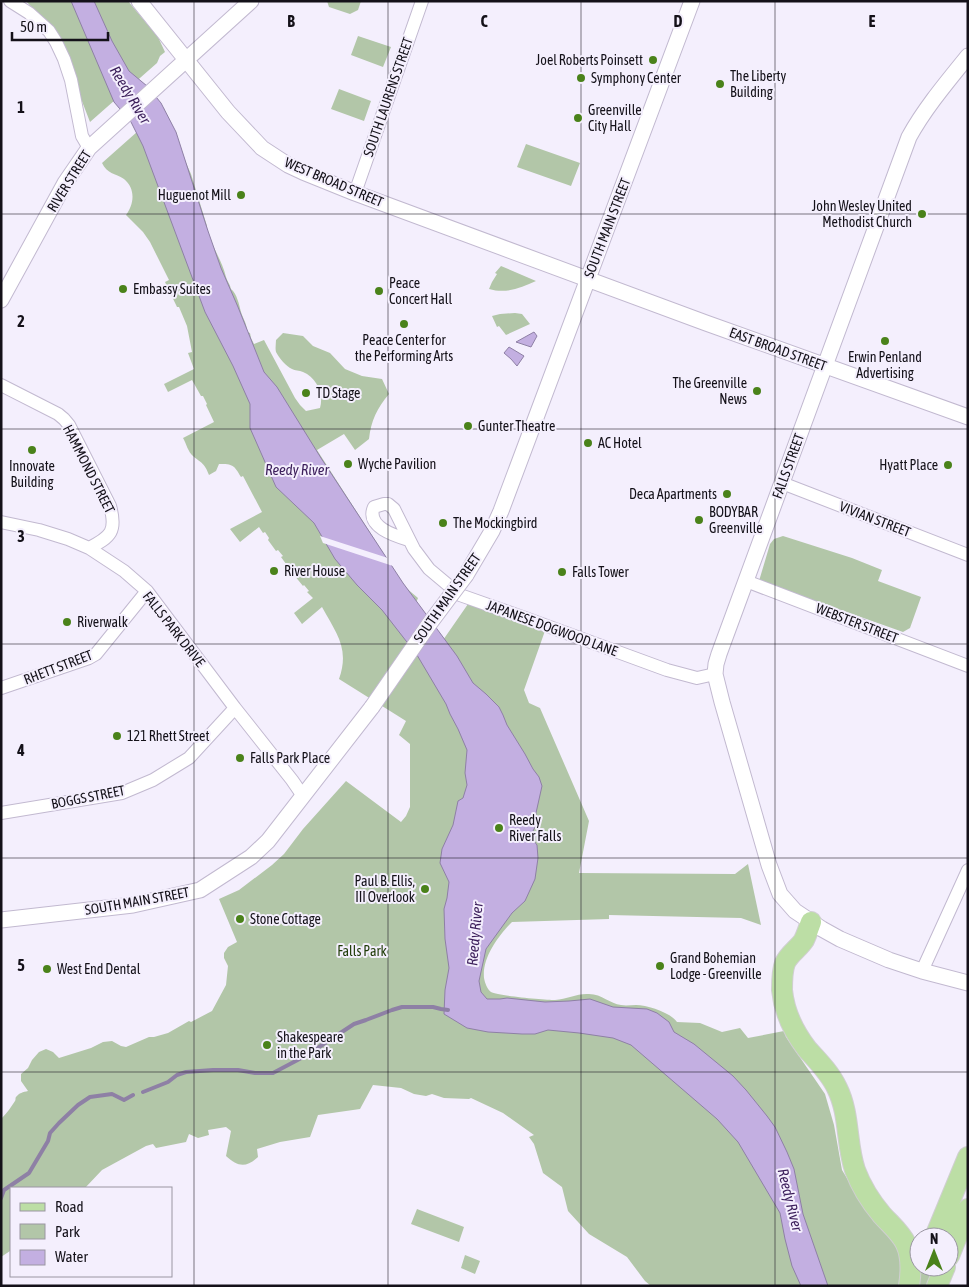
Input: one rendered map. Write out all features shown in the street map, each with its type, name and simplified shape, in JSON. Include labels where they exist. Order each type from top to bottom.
[{"type":"main road","points":[[811,922],[804,940],[785,963],[782,990],[785,1005],[797,1034],[831,1077],[839,1091],[848,1123],[854,1168],[875,1206],[896,1229],[906,1244],[911,1272],[909,1286]]},
{"type":"main road","points":[[939,1227],[968,1157]]},
{"type":"main road","points":[[959,1231],[968,1209]]},
{"type":"street","points":[[10,1],[29,13],[49,31],[56,42],[71,80],[82,136],[89,148]]},
{"type":"street","name":"WEST BROAD STREET","points":[[139,1],[228,112],[262,148],[288,165],[354,193],[588,279]]},
{"type":"street","name":"RIVER STREET","points":[[1,300],[65,183],[89,148],[251,1]]},
{"type":"street","name":"SOUTH LAURENS STREET","points":[[354,193],[422,1]]},
{"type":"street","name":"SOUTH MAIN STREET","points":[[1,920],[132,905],[200,890],[251,857],[268,841],[372,707],[430,623],[466,576],[502,511],[692,1]]},
{"type":"street","name":"FALLS STREET","points":[[811,922],[795,911],[780,894],[769,865],[722,702],[715,674],[716,664],[908,137],[921,116],[968,56]]},
{"type":"street","name":"EAST BROAD STREET","points":[[588,279],[968,417]]},
{"type":"street","name":"HAMMOND STREET","points":[[1,385],[58,414],[69,425],[110,506],[114,518],[114,524],[104,541],[90,548]]},
{"type":"street","name":"VIVIAN STREET","points":[[782,483],[968,555]]},
{"type":"street","name":"FALLS PARK DRIVE","points":[[1,522],[39,530],[68,539],[90,548],[124,571],[146,591],[303,796]]},
{"type":"street","name":"JAPANESE DOGWOOD LANE","points":[[410,540],[414,549],[429,569],[460,595],[667,670],[697,678],[715,674]]},
{"type":"street","name":"WEBSTER STREET","points":[[746,581],[968,666]]},
{"type":"street","name":"RHETT STREET","points":[[1,688],[96,654],[146,591]]},
{"type":"street","name":"BOGGS STREET","points":[[1,813],[122,793],[153,780],[188,758],[235,708]]},
{"type":"street","points":[[922,971],[968,870]]},
{"type":"street","points":[[811,922],[840,939],[865,950],[922,971],[968,983]]},
{"type":"green space","points":[[26,1],[128,1],[158,37],[165,52],[160,56],[157,63],[90,122],[56,34]]},
{"type":"green space","points":[[327,1],[361,1],[358,10],[350,14],[329,7]]},
{"type":"green space","points":[[358,36],[391,47],[383,67],[351,55]]},
{"type":"green space","points":[[339,89],[371,101],[364,121],[331,109]]},
{"type":"green space","name":"Falls Park","points":[[164,108],[172,132],[191,174],[207,226],[207,234],[231,289],[236,296],[247,332],[250,333],[254,344],[264,340],[300,405],[306,411],[320,408],[320,392],[312,378],[303,372],[290,368],[277,354],[276,340],[283,333],[303,336],[313,346],[330,353],[345,369],[362,376],[382,379],[389,394],[375,415],[369,439],[355,450],[344,434],[317,450],[405,587],[418,598],[416,603],[441,643],[468,604],[546,628],[524,690],[529,703],[540,708],[589,821],[579,873],[735,874],[748,864],[761,925],[741,918],[609,915],[609,919],[512,922],[501,934],[488,955],[484,978],[488,989],[491,992],[503,995],[550,1000],[581,994],[594,994],[617,1004],[641,1005],[653,1008],[665,1013],[677,1022],[700,1023],[722,1032],[740,1028],[748,1038],[784,1031],[786,1037],[825,1094],[834,1125],[842,1170],[863,1205],[886,1234],[909,1254],[909,1277],[936,1277],[947,1286],[651,1286],[627,1257],[589,1234],[568,1211],[562,1187],[543,1173],[534,1144],[529,1137],[534,1135],[503,1113],[471,1098],[444,1098],[432,1094],[426,1096],[414,1094],[401,1088],[373,1085],[360,1109],[318,1115],[310,1137],[280,1142],[257,1149],[258,1157],[250,1163],[238,1164],[226,1156],[231,1131],[226,1127],[208,1130],[209,1135],[198,1138],[189,1134],[186,1142],[156,1148],[153,1144],[146,1146],[102,1170],[86,1187],[10,1187],[10,1251],[1,1257],[2,1118],[16,1097],[28,1091],[21,1081],[21,1074],[28,1068],[39,1052],[46,1049],[53,1052],[59,1058],[91,1048],[103,1042],[112,1041],[126,1047],[149,1037],[168,1033],[212,1011],[226,985],[228,966],[224,953],[228,947],[237,942],[219,899],[239,890],[284,854],[303,829],[346,781],[401,822],[410,807],[410,744],[399,735],[406,721],[339,679],[343,658],[342,649],[340,641],[322,607],[302,624],[294,613],[313,598],[294,575],[296,573],[291,567],[289,568],[281,557],[283,556],[278,550],[276,551],[268,540],[269,538],[265,532],[263,533],[259,527],[240,542],[230,529],[262,512],[243,476],[241,477],[233,466],[224,464],[219,464],[216,471],[209,475],[204,465],[190,452],[183,438],[214,422],[203,396],[201,396],[192,380],[168,392],[164,384],[194,369],[188,353],[192,352],[187,326],[165,282],[169,280],[150,242],[126,215],[132,201],[132,192],[128,183],[104,167],[102,163]]},
{"type":"green space","points":[[526,144],[580,163],[571,186],[517,167]]},
{"type":"green space","points":[[501,266],[536,281],[507,291],[489,289],[497,274],[495,273]]},
{"type":"green space","points":[[522,314],[530,324],[506,335],[499,326],[497,327],[492,316]]},
{"type":"green space","points":[[783,536],[852,558],[882,570],[878,581],[921,597],[910,628],[903,632],[759,581],[770,544],[774,539]]},
{"type":"green space","points":[[417,1209],[464,1227],[459,1242],[411,1224]]},
{"type":"green space","points":[[465,1255],[480,1261],[475,1274],[461,1268]]},
{"type":"water","name":"Reedy River","points":[[71,1],[94,1],[112,41],[129,71],[147,86],[161,103],[176,132],[221,268],[264,372],[277,387],[403,583],[457,656],[473,683],[499,707],[507,725],[539,777],[542,786],[536,813],[536,825],[531,837],[537,845],[538,858],[535,879],[525,901],[512,913],[486,949],[479,981],[481,992],[487,999],[507,998],[545,1002],[590,999],[613,1007],[647,1009],[657,1013],[669,1022],[674,1032],[694,1044],[733,1076],[775,1127],[787,1152],[794,1169],[803,1214],[828,1286],[801,1286],[792,1266],[780,1213],[738,1142],[717,1119],[631,1045],[613,1038],[548,1030],[535,1034],[488,1032],[467,1028],[444,1014],[445,990],[449,968],[445,939],[444,909],[449,882],[440,863],[442,849],[453,825],[458,801],[463,798],[467,785],[465,773],[467,750],[446,704],[417,655],[382,610],[335,559],[314,523],[276,487],[250,428],[250,404],[205,312],[143,146],[131,122],[114,102]]},
{"type":"water","points":[[534,332],[537,336],[531,347],[516,342]]},
{"type":"water","points":[[509,347],[524,356],[517,366],[504,353]]},
{"type":"pier","points":[[320,536],[391,559],[396,567],[323,543]]},
{"type":"waterway","points":[[143,1092],[186,1072],[238,1070],[255,1073],[273,1073],[307,1055],[354,1024],[392,1010],[402,1007],[433,1007],[448,1010]]},
{"type":"waterway","points":[[1,1198],[4,1190],[29,1173],[48,1141],[50,1133],[78,1105],[90,1097],[112,1094],[124,1100],[133,1095]]},
{"type":"place","name":"Joel Roberts Poinsett","points":[[653,60]]},
{"type":"place","name":"Symphony Center","points":[[581,78]]},
{"type":"place","name":"The Liberty Building","points":[[720,84]]},
{"type":"place","name":"Greenville City Hall","points":[[578,118]]},
{"type":"place","name":"Huguenot Mill","points":[[241,195]]},
{"type":"place","name":"John Wesley United Methodist Church","points":[[922,214]]},
{"type":"place","name":"Embassy Suites","points":[[123,289]]},
{"type":"place","name":"Peace Concert Hall","points":[[379,291]]},
{"type":"place","name":"Peace Center for the Performing Arts","points":[[404,324]]},
{"type":"place","name":"Erwin Penland Advertising","points":[[885,341]]},
{"type":"place","name":"The Greenville News","points":[[757,391]]},
{"type":"place","name":"TD Stage","points":[[306,393]]},
{"type":"place","name":"Gunter Theatre","points":[[468,426]]},
{"type":"place","name":"AC Hotel","points":[[588,443]]},
{"type":"place","name":"Innovate Building","points":[[32,450]]},
{"type":"place","name":"Wyche Pavilion","points":[[348,464]]},
{"type":"place","name":"Hyatt Place","points":[[948,465]]},
{"type":"place","name":"Deca Apartments","points":[[727,494]]},
{"type":"place","name":"BODYBAR Greenville","points":[[699,520]]},
{"type":"place","name":"The Mockingbird","points":[[443,523]]},
{"type":"place","name":"River House","points":[[274,571]]},
{"type":"place","name":"Falls Tower","points":[[562,572]]},
{"type":"place","name":"Riverwalk","points":[[67,622]]},
{"type":"place","name":"121 Rhett Street","points":[[117,736]]},
{"type":"place","name":"Falls Park Place","points":[[240,758]]},
{"type":"place","name":"Reedy River Falls","points":[[499,828]]},
{"type":"place","name":"Paul B. Ellis, III Overlook","points":[[425,889]]},
{"type":"place","name":"Stone Cottage","points":[[240,919]]},
{"type":"place","name":"Grand Bohemian Lodge - Greenville","points":[[660,966]]},
{"type":"place","name":"West End Dental","points":[[47,969]]},
{"type":"place","name":"Shakespeare in the Park","points":[[267,1045]]}]
